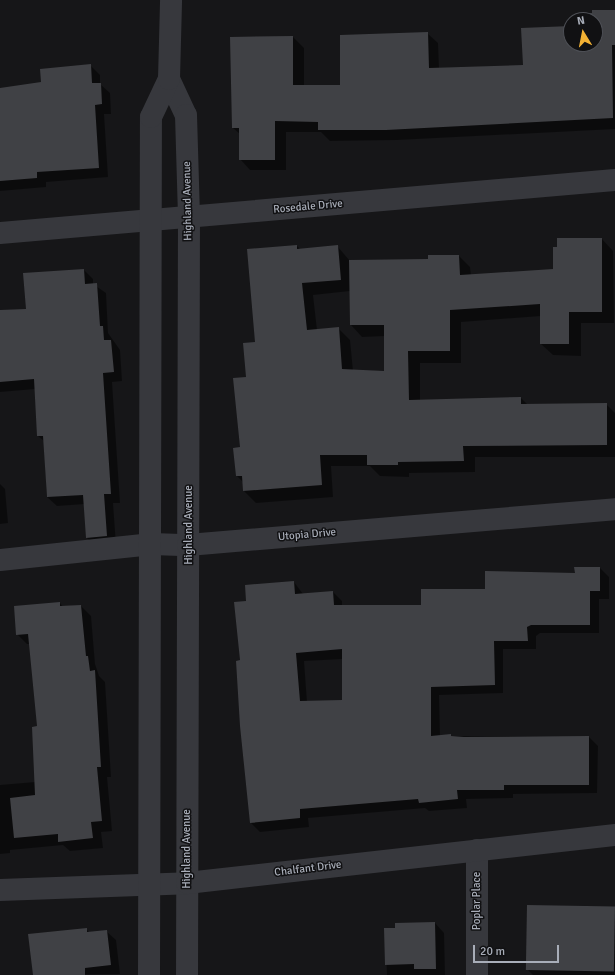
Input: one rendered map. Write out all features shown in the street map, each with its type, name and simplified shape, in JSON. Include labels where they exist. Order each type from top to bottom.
[{"type":"street","name":"Highland Avenue","points":[[149,975],[152,544],[149,220],[152,117],[169,79],[171,0]]},
{"type":"street","name":"Highland Avenue","points":[[169,79],[186,115],[190,218],[187,975]]},
{"type":"street","name":"Rosedale Drive","points":[[0,233],[149,220],[190,218],[615,180]]},
{"type":"street","name":"Utopia Drive","points":[[0,560],[152,544],[188,544],[615,509]]},
{"type":"street","name":"Chalfant Drive","points":[[0,890],[149,886],[187,883],[615,835]]},
{"type":"street","name":"Poplar Place","points":[[477,850],[477,975]]},
{"type":"building","points":[[592,10],[615,10],[615,45],[612,45],[613,118],[386,130],[318,130],[318,122],[275,121],[275,160],[239,160],[239,128],[232,128],[230,37],[293,36],[293,85],[340,85],[340,35],[428,32],[429,68],[523,65],[521,28],[563,26],[563,52],[603,52],[603,12],[592,12]]},
{"type":"building","points":[[91,64],[92,83],[101,83],[102,104],[95,105],[99,168],[37,172],[37,178],[0,181],[0,88],[41,82],[40,69]]},
{"type":"building","points":[[557,238],[602,238],[602,312],[569,312],[569,344],[540,344],[540,304],[450,310],[450,351],[408,351],[409,400],[521,397],[521,404],[607,403],[607,445],[463,446],[464,461],[398,462],[398,465],[367,465],[367,455],[320,455],[322,485],[243,491],[242,476],[236,476],[233,448],[240,447],[233,378],[246,377],[243,343],[255,342],[247,249],[297,245],[297,249],[338,245],[341,280],[302,283],[307,330],[339,327],[342,369],[384,371],[384,325],[350,325],[349,260],[428,259],[428,255],[459,255],[460,275],[553,269],[553,247],[557,247]]},
{"type":"building","points":[[84,269],[85,284],[97,283],[100,326],[103,326],[104,340],[111,340],[114,372],[103,373],[111,494],[104,494],[107,536],[86,538],[83,495],[47,497],[43,436],[37,436],[34,379],[0,382],[0,310],[26,309],[23,273]]},
{"type":"building","points":[[574,567],[600,567],[600,591],[590,591],[590,625],[531,625],[527,627],[528,641],[494,641],[495,685],[431,687],[431,736],[451,734],[451,736],[464,737],[589,736],[589,785],[504,785],[504,790],[457,790],[458,799],[419,803],[418,799],[300,809],[300,818],[250,823],[240,726],[236,661],[240,660],[234,602],[246,601],[245,585],[294,581],[295,594],[333,591],[334,605],[421,605],[421,589],[485,589],[485,571],[575,573]],"holes":[[[342,649],[342,700],[300,701],[296,653]]]},
{"type":"building","points":[[60,602],[60,606],[81,605],[86,656],[88,656],[90,671],[95,670],[101,767],[97,767],[102,821],[91,822],[93,838],[58,842],[58,834],[14,838],[10,798],[35,795],[32,727],[37,726],[28,634],[16,635],[14,606]]},
{"type":"building","points":[[527,905],[615,907],[614,972],[526,970]]},
{"type":"building","points":[[435,922],[436,969],[414,969],[414,964],[385,965],[384,928],[395,928],[395,923]]},
{"type":"building","points":[[87,928],[87,932],[107,930],[111,965],[85,968],[85,975],[33,975],[28,934]]}]
